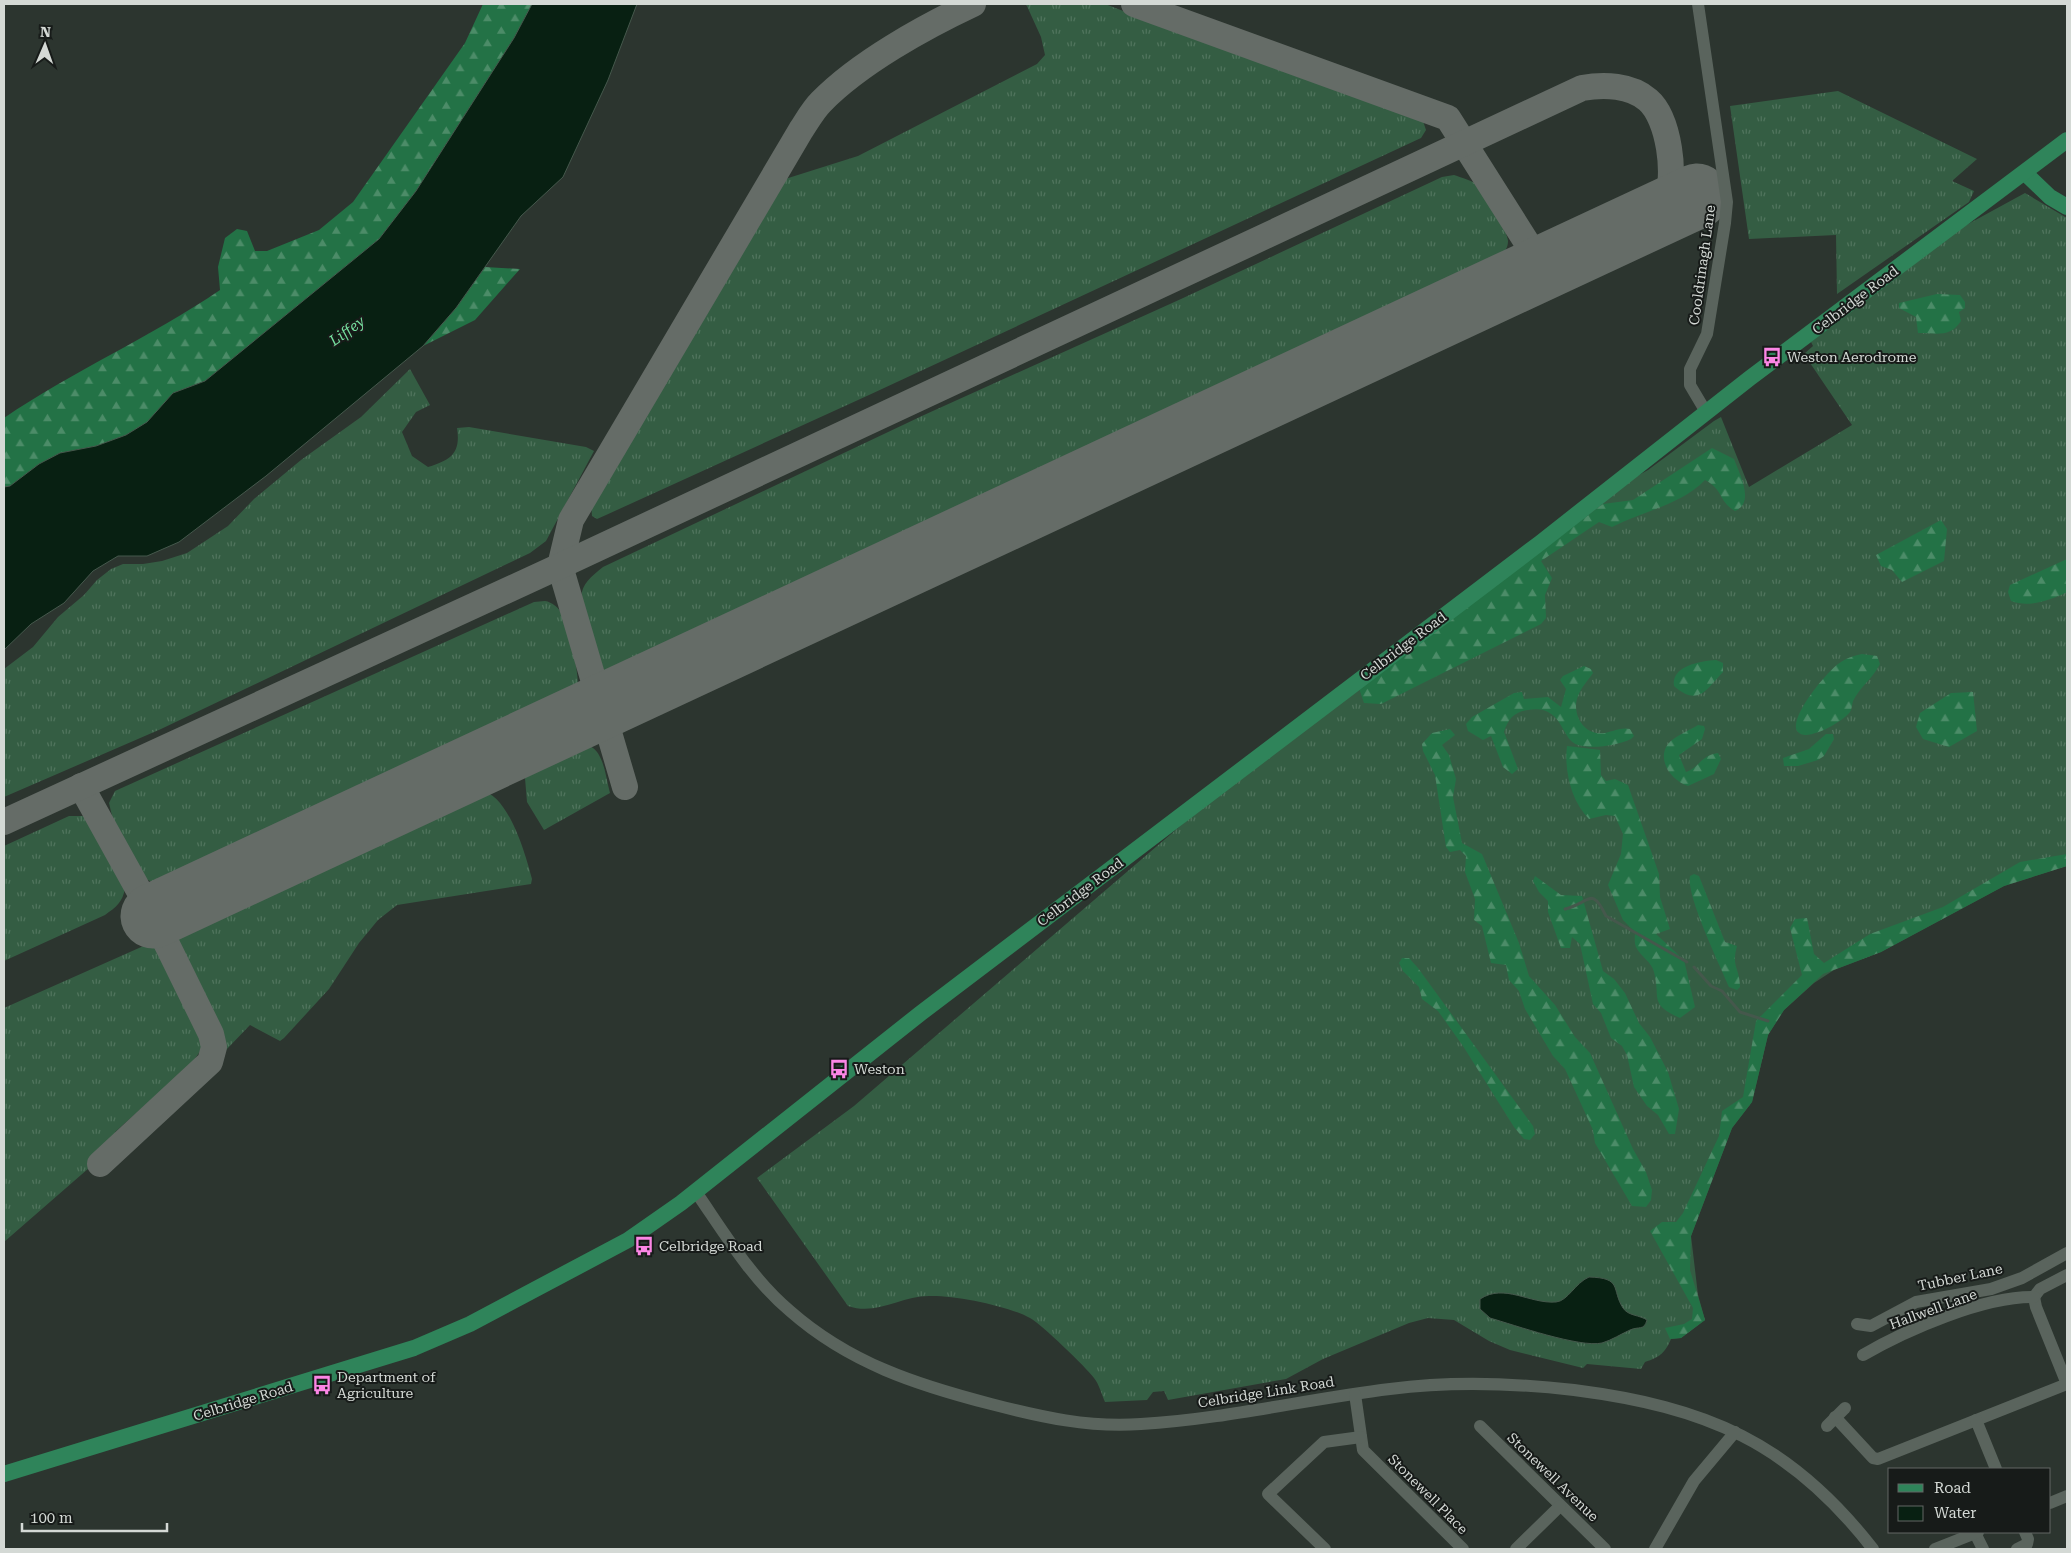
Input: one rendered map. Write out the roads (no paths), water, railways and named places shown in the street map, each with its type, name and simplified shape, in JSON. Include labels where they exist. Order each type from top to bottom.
[{"type":"main road","name":"Celbridge Road","points":[[4,1474],[430,1342],[470,1324],[628,1240],[696,1192],[858,1062],[1540,543],[1706,412],[2067,140]]},
{"type":"main road","points":[[2024,173],[2050,197],[2067,207]]},
{"type":"street","name":"Cooldrinagh Lane","points":[[1698,4],[1726,202],[1725,223],[1707,334],[1690,369],[1690,385],[1706,412]]},
{"type":"street","name":"Celbridge Link Road","points":[[696,1192],[746,1265],[791,1313],[847,1351],[911,1382],[1035,1416],[1112,1425],[1194,1418],[1414,1386],[1466,1384],[1556,1388],[1657,1403],[1686,1412],[1735,1432],[1784,1461],[1807,1479],[1845,1515],[1873,1549]]},
{"type":"street","name":"Tubber Lane","points":[[1857,1324],[1871,1326],[1916,1302],[1991,1289],[2022,1278],[2067,1253]]},
{"type":"street","points":[[1845,1408],[1831,1421],[1873,1458],[1878,1459],[2067,1384],[2036,1307],[2034,1297],[2040,1290],[2067,1275]]},
{"type":"street","name":"Hallwell Lane","points":[[1863,1355],[1897,1336],[1956,1313],[2016,1297],[2034,1297]]},
{"type":"street","name":"Stonewell Place","points":[[1355,1394],[1363,1450],[1463,1549]]},
{"type":"street","points":[[1976,1420],[1996,1468]]},
{"type":"street","name":"Stonewell Avenue","points":[[1480,1426],[1605,1549]]},
{"type":"street","points":[[1655,1549],[1694,1481],[1735,1432]]},
{"type":"street","points":[[1324,1549],[1268,1494],[1324,1442],[1361,1437]]},
{"type":"street","points":[[2051,1503],[2067,1496]]},
{"type":"street","points":[[1516,1549],[1560,1506]]},
{"type":"street","points":[[1935,1549],[1974,1533]]},
{"type":"street","points":[[1976,1533],[1983,1549]]},
{"type":"street","points":[[2016,1549],[2027,1544],[2028,1539],[2025,1533]]},
{"type":"water","name":"Liffey","points":[[532,4],[637,4],[608,80],[563,177],[521,216],[456,308],[423,346],[266,476],[179,542],[147,556],[118,556],[93,571],[64,603],[31,624],[4,650],[4,487],[10,486],[39,464],[60,453],[96,446],[126,435],[147,422],[173,393],[205,381],[379,239],[416,191],[514,38]]},
{"type":"water","points":[[1589,1277],[1612,1282],[1625,1311],[1647,1320],[1644,1326],[1630,1330],[1606,1342],[1592,1344],[1547,1335],[1490,1318],[1480,1309],[1480,1299],[1499,1293],[1508,1293],[1546,1302],[1560,1301]]},
{"type":"waterway","points":[[1565,909],[1593,899],[1597,901],[1606,916],[1687,962]]},
{"type":"waterway","points":[[1694,967],[1711,986],[1722,991],[1740,1012],[1768,1021]]},
{"type":"place","name":"Weston Aerodrome","points":[[1772,357]]},
{"type":"place","name":"Weston","points":[[839,1069]]},
{"type":"place","name":"Celbridge Road","points":[[644,1246]]},
{"type":"place","name":"Department of Agriculture","points":[[322,1385]]}]
